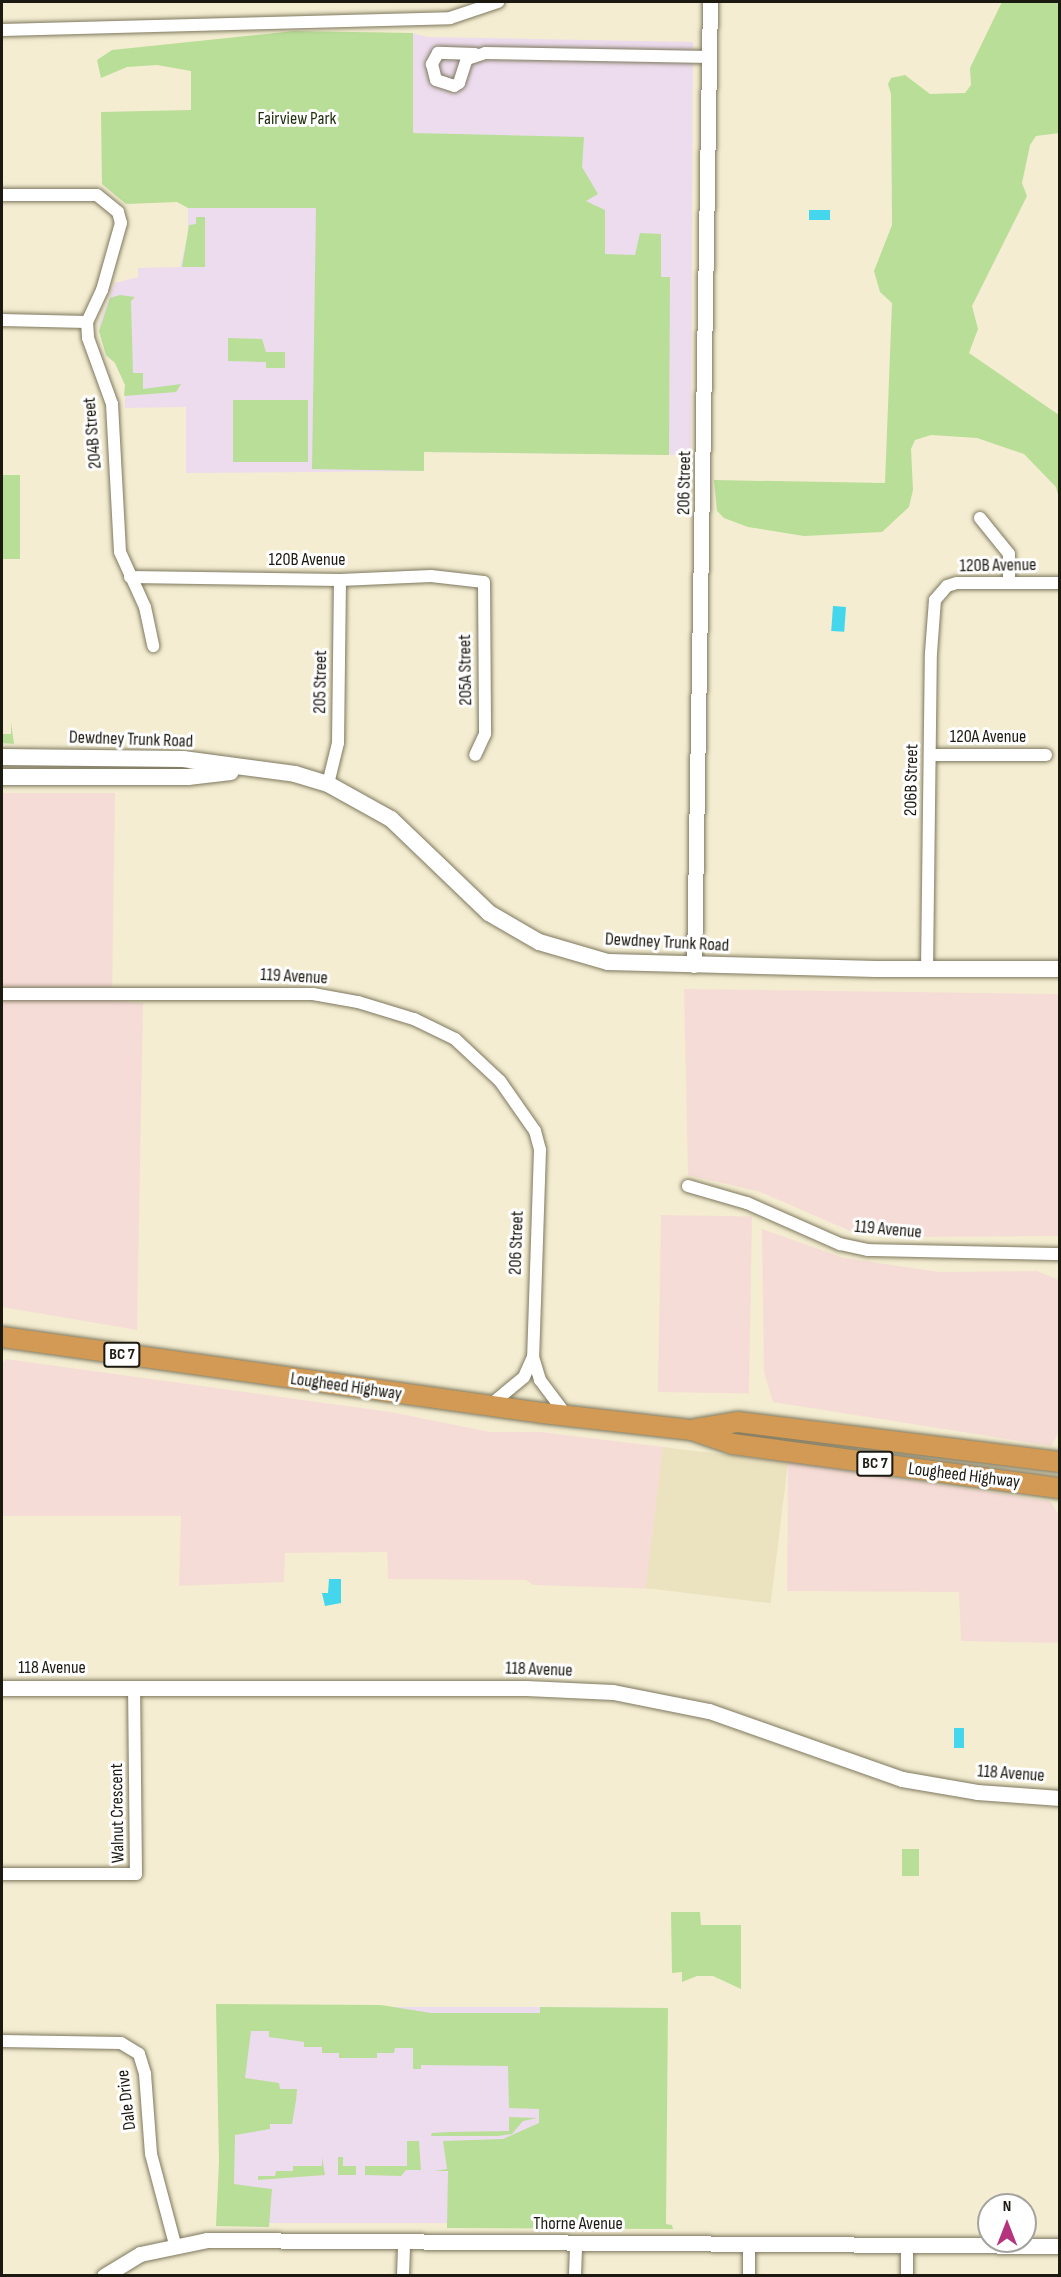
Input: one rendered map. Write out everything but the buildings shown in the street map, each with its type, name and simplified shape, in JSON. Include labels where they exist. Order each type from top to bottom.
[{"type":"highway","name":"Lougheed Highway","points":[[2,1337],[489,1406],[692,1430],[733,1444],[1059,1488]]},
{"type":"highway","name":"Lougheed Highway","points":[[692,1430],[738,1422],[1059,1462]]},
{"type":"main road","name":"Dewdney Trunk Road","points":[[2,757],[183,759],[259,769],[328,784],[391,819],[489,913],[538,942],[608,962],[927,970],[1059,969]]},
{"type":"main road","name":"Dewdney Trunk Road","points":[[2,777],[188,777],[259,769]]},
{"type":"street","points":[[2,30],[450,18],[498,2]]},
{"type":"street","name":"206 Street","points":[[694,965],[710,2]]},
{"type":"street","points":[[475,54],[710,57]]},
{"type":"street","points":[[2,195],[97,195],[110,202],[121,223],[102,290],[87,322],[2,320]]},
{"type":"street","name":"204B Street","points":[[87,322],[88,340],[112,404],[116,526],[130,577],[145,608],[153,646]]},
{"type":"street","points":[[980,518],[1009,554],[1009,582]]},
{"type":"street","name":"120B Avenue","points":[[130,577],[340,579],[432,576],[484,582]]},
{"type":"street","name":"205 Street","points":[[328,784],[338,742],[340,579]]},
{"type":"street","name":"205A Street","points":[[475,755],[485,734],[484,582]]},
{"type":"street","name":"120B Avenue","points":[[940,592],[957,583],[1059,583]]},
{"type":"street","name":"206B Street","points":[[927,970],[932,612],[940,592]]},
{"type":"street","name":"120A Avenue","points":[[930,755],[1046,755]]},
{"type":"street","name":"119 Avenue","points":[[2,994],[278,993],[358,1002],[414,1019],[455,1039],[500,1082],[535,1131]]},
{"type":"street","name":"206 Street","points":[[535,1131],[540,1150],[533,1357],[540,1380],[567,1416]]},
{"type":"street","name":"119 Avenue","points":[[688,1186],[747,1203],[840,1244],[868,1250],[1059,1254]]},
{"type":"street","name":"206 Street","points":[[489,1406],[524,1377],[533,1357]]},
{"type":"street","name":"118 Avenue","points":[[2,1688],[526,1688],[645,1696],[709,1711],[902,1779],[977,1792],[1059,1798]]},
{"type":"street","name":"Walnut Crescent","points":[[2,1874],[136,1875],[134,1688]]},
{"type":"street","name":"Dale Drive","points":[[2,2041],[121,2043],[139,2054],[145,2074],[151,2154],[175,2244]]},
{"type":"street","name":"Thorne Avenue","points":[[104,2276],[140,2254],[175,2244],[207,2240],[1059,2246]]},
{"type":"street","points":[[403,2276],[404,2242]]},
{"type":"street","points":[[575,2276],[576,2243]]},
{"type":"street","points":[[749,2244],[749,2276]]},
{"type":"street","points":[[907,2245],[907,2276]]},
{"type":"shaded area","points":[[413,33],[427,37],[693,42],[691,455],[424,452],[424,471],[186,473],[186,407],[125,408],[125,385],[115,363],[106,355],[99,324],[115,283],[138,277],[138,268],[180,267],[188,235],[188,208],[413,206]]},
{"type":"shaded area","points":[[2,793],[115,793],[112,1001],[143,1003],[137,1330],[2,1307]]},
{"type":"shaded area","points":[[684,989],[1056,994],[1060,997],[1059,1236],[921,1237],[855,1233],[760,1192],[688,1175]]},
{"type":"shaded area","points":[[661,1215],[752,1217],[749,1394],[658,1392]]},
{"type":"shaded area","points":[[762,1229],[844,1258],[939,1272],[1037,1271],[1059,1280],[1059,1432],[1051,1446],[773,1402],[764,1372]]},
{"type":"shaded area","points":[[6,1359],[390,1412],[490,1432],[541,1432],[663,1447],[660,1589],[533,1585],[526,1580],[388,1579],[387,1552],[285,1553],[284,1582],[179,1586],[181,1516],[2,1516],[2,1364]]},
{"type":"shaded area","points":[[663,1447],[788,1462],[771,1603],[646,1588]]},
{"type":"shaded area","points":[[788,1462],[1050,1501],[1059,1515],[1059,1643],[961,1641],[959,1592],[787,1591]]},
{"type":"shaded area","points":[[221,2007],[668,2008],[538,2223],[221,2223]]},
{"type":"green space","points":[[1002,2],[1059,2],[1059,133],[1036,136],[1030,145],[1022,183],[1027,196],[972,306],[978,329],[969,353],[1059,415],[1059,499],[1056,487],[1024,454],[977,438],[931,435],[915,440],[911,449],[913,490],[909,507],[882,532],[804,536],[748,527],[724,518],[717,511],[714,480],[885,483],[892,303],[880,292],[874,271],[892,225],[891,94],[888,84],[891,78],[905,75],[930,94],[965,93],[971,85],[970,68]]},
{"type":"green space","name":"Fairview Park","points":[[294,31],[413,33],[413,133],[584,137],[582,167],[598,194],[586,201],[605,210],[605,254],[635,255],[640,233],[661,234],[661,277],[670,277],[669,455],[424,452],[424,471],[312,469],[316,208],[188,208],[177,202],[126,204],[102,184],[101,112],[191,110],[191,71],[157,65],[127,67],[101,78],[97,60],[112,50]]},
{"type":"green space","points":[[196,217],[205,217],[205,267],[182,267],[189,225],[196,224]]},
{"type":"green space","points":[[120,295],[135,297],[131,301],[133,373],[143,373],[143,389],[181,384],[176,392],[124,396],[125,385],[115,363],[106,355],[99,331],[110,298]]},
{"type":"green space","points":[[228,338],[262,339],[266,352],[285,352],[285,368],[266,368],[266,362],[228,361]]},
{"type":"green space","points":[[233,400],[308,400],[308,462],[233,462]]},
{"type":"green space","points":[[2,475],[20,475],[20,559],[2,559]]},
{"type":"green space","points":[[11,722],[14,744],[2,743],[2,734],[11,734]]},
{"type":"green space","points":[[902,1849],[919,1849],[919,1876],[902,1876]]},
{"type":"green space","points":[[671,1912],[700,1912],[701,1925],[741,1925],[741,1989],[713,1976],[697,1976],[682,1982],[682,1972],[672,1973]]},
{"type":"green space","points":[[216,2004],[381,2005],[431,2013],[540,2013],[540,2007],[668,2008],[666,2224],[672,2225],[673,2229],[447,2228],[448,2171],[434,2171],[447,2169],[443,2141],[503,2139],[539,2123],[539,2109],[509,2108],[508,2066],[421,2065],[421,2069],[413,2069],[413,2048],[395,2048],[394,2053],[377,2053],[377,2058],[339,2058],[339,2053],[322,2053],[322,2047],[304,2047],[304,2042],[269,2037],[269,2031],[251,2031],[245,2078],[279,2083],[280,2089],[297,2089],[292,2124],[270,2124],[270,2129],[235,2135],[234,2184],[272,2189],[269,2227],[216,2226],[219,2162]]},
{"type":"green space","points":[[509,2117],[537,2118],[523,2121],[512,2134],[431,2136],[432,2133],[509,2131]]},
{"type":"green space","points":[[407,2141],[419,2141],[421,2170],[406,2170],[401,2176],[365,2175],[365,2166],[407,2166]]},
{"type":"green space","points":[[322,2157],[325,2175],[258,2180],[258,2176],[275,2176],[276,2171],[293,2171],[293,2166],[322,2166]]},
{"type":"green space","points":[[338,2157],[343,2157],[343,2166],[356,2166],[356,2175],[338,2175]]},
{"type":"water","points":[[809,210],[830,210],[830,220],[809,220]]},
{"type":"water","points":[[833,606],[846,607],[844,632],[831,631]]},
{"type":"water","points":[[329,1579],[341,1579],[341,1603],[325,1606],[322,1593],[328,1593]]},
{"type":"water","points":[[954,1728],[964,1728],[964,1748],[954,1748]]}]
